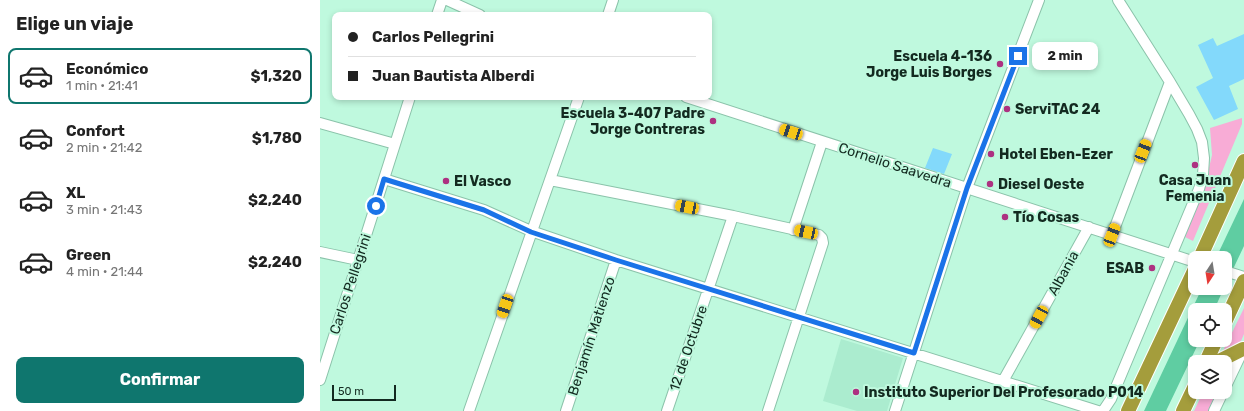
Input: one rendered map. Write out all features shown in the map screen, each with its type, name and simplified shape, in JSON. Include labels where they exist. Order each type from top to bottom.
[{"type":"highway","points":[[1203,251],[1244,162]]},
{"type":"highway","points":[[1232,307],[1244,281]]},
{"type":"highway","points":[[1128,411],[1188,284]]},
{"type":"highway","points":[[1230,355],[1244,348]]},
{"type":"highway","points":[[1183,411],[1189,399]]},
{"type":"street","points":[[438,12],[442,0]]},
{"type":"street","points":[[447,0],[473,12]]},
{"type":"street","points":[[609,12],[613,0]]},
{"type":"street","points":[[895,411],[967,188],[1039,0]]},
{"type":"street","points":[[1102,411],[1111,399],[1199,189],[1203,175],[1204,158],[1202,142],[1189,114],[1118,0]]},
{"type":"street","points":[[1112,235],[1170,82]]},
{"type":"street","name":"Carlos Pellegrini","points":[[320,380],[409,100]]},
{"type":"street","points":[[469,411],[578,100]]},
{"type":"street","name":"Cornelio Saavedra","points":[[695,100],[1188,260]]},
{"type":"street","points":[[320,123],[395,144]]},
{"type":"street","points":[[793,230],[822,142]]},
{"type":"street","points":[[384,179],[484,210],[531,232],[616,260],[1098,411]]},
{"type":"street","points":[[550,180],[732,216],[819,235],[822,238],[823,243],[768,411]]},
{"type":"street","name":"12 de Octubre","points":[[667,411],[732,216]]},
{"type":"street","name":"Albania","points":[[1003,381],[1088,227]]},
{"type":"street","points":[[320,252],[358,260]]},
{"type":"street","name":"Benjamín Matienzo","points":[[566,411],[616,260]]},
{"type":"street","points":[[1232,273],[1244,277]]},
{"type":"street","points":[[1232,373],[1244,348]]},
{"type":"street","points":[[1214,411],[1220,399]]},
{"type":"shaded area","points":[[1242,118],[1242,124],[1193,241],[1185,237],[1206,181],[1212,155],[1210,128]]},
{"type":"shaded area","points":[[1244,199],[1244,246],[1232,271],[1232,251],[1219,251]]},
{"type":"shaded area","points":[[1199,295],[1221,295],[1217,303],[1195,303]]},
{"type":"shaded area","points":[[1244,308],[1244,334],[1241,341],[1232,346],[1232,333]]},
{"type":"shaded area","points":[[1188,318],[1188,347],[1197,347],[1193,355],[1188,355],[1188,365],[1166,411],[1144,411]]},
{"type":"shaded area","points":[[841,339],[903,358],[887,411],[857,411],[823,401]]},
{"type":"shaded area","points":[[1225,347],[1230,347],[1223,351]]},
{"type":"shaded area","points":[[1200,399],[1215,399],[1209,411],[1194,411]]},
{"type":"building","points":[[1244,34],[1244,79],[1229,86],[1238,109],[1214,120],[1196,87],[1213,78],[1198,45],[1213,38],[1217,46]]},
{"type":"building","points":[[933,148],[952,154],[944,174],[925,168]]},
{"type":"place","name":"Escuela 4-136 Jorge Luis Borges","points":[[1000,64]]},
{"type":"place","name":"ServiTAC 24","points":[[1007,109]]},
{"type":"place","name":"Escuela 3-407 Padre Jorge Contreras","points":[[713,121]]},
{"type":"place","name":"Hotel Eben-Ezer","points":[[991,154]]},
{"type":"place","name":"Casa Juan Femenia","points":[[1195,165]]},
{"type":"place","name":"El Vasco","points":[[446,181]]},
{"type":"place","name":"Diesel Oeste","points":[[990,184]]},
{"type":"place","name":"Tío Cosas","points":[[1005,217]]},
{"type":"place","name":"ESAB","points":[[1152,268]]},
{"type":"place","name":"Instituto Superior Del Profesorado P014","points":[[856,392]]},
{"type":"route","points":[[376,206],[384,179],[484,210],[531,232],[616,260],[914,353],[967,188],[1018,56]]}]
